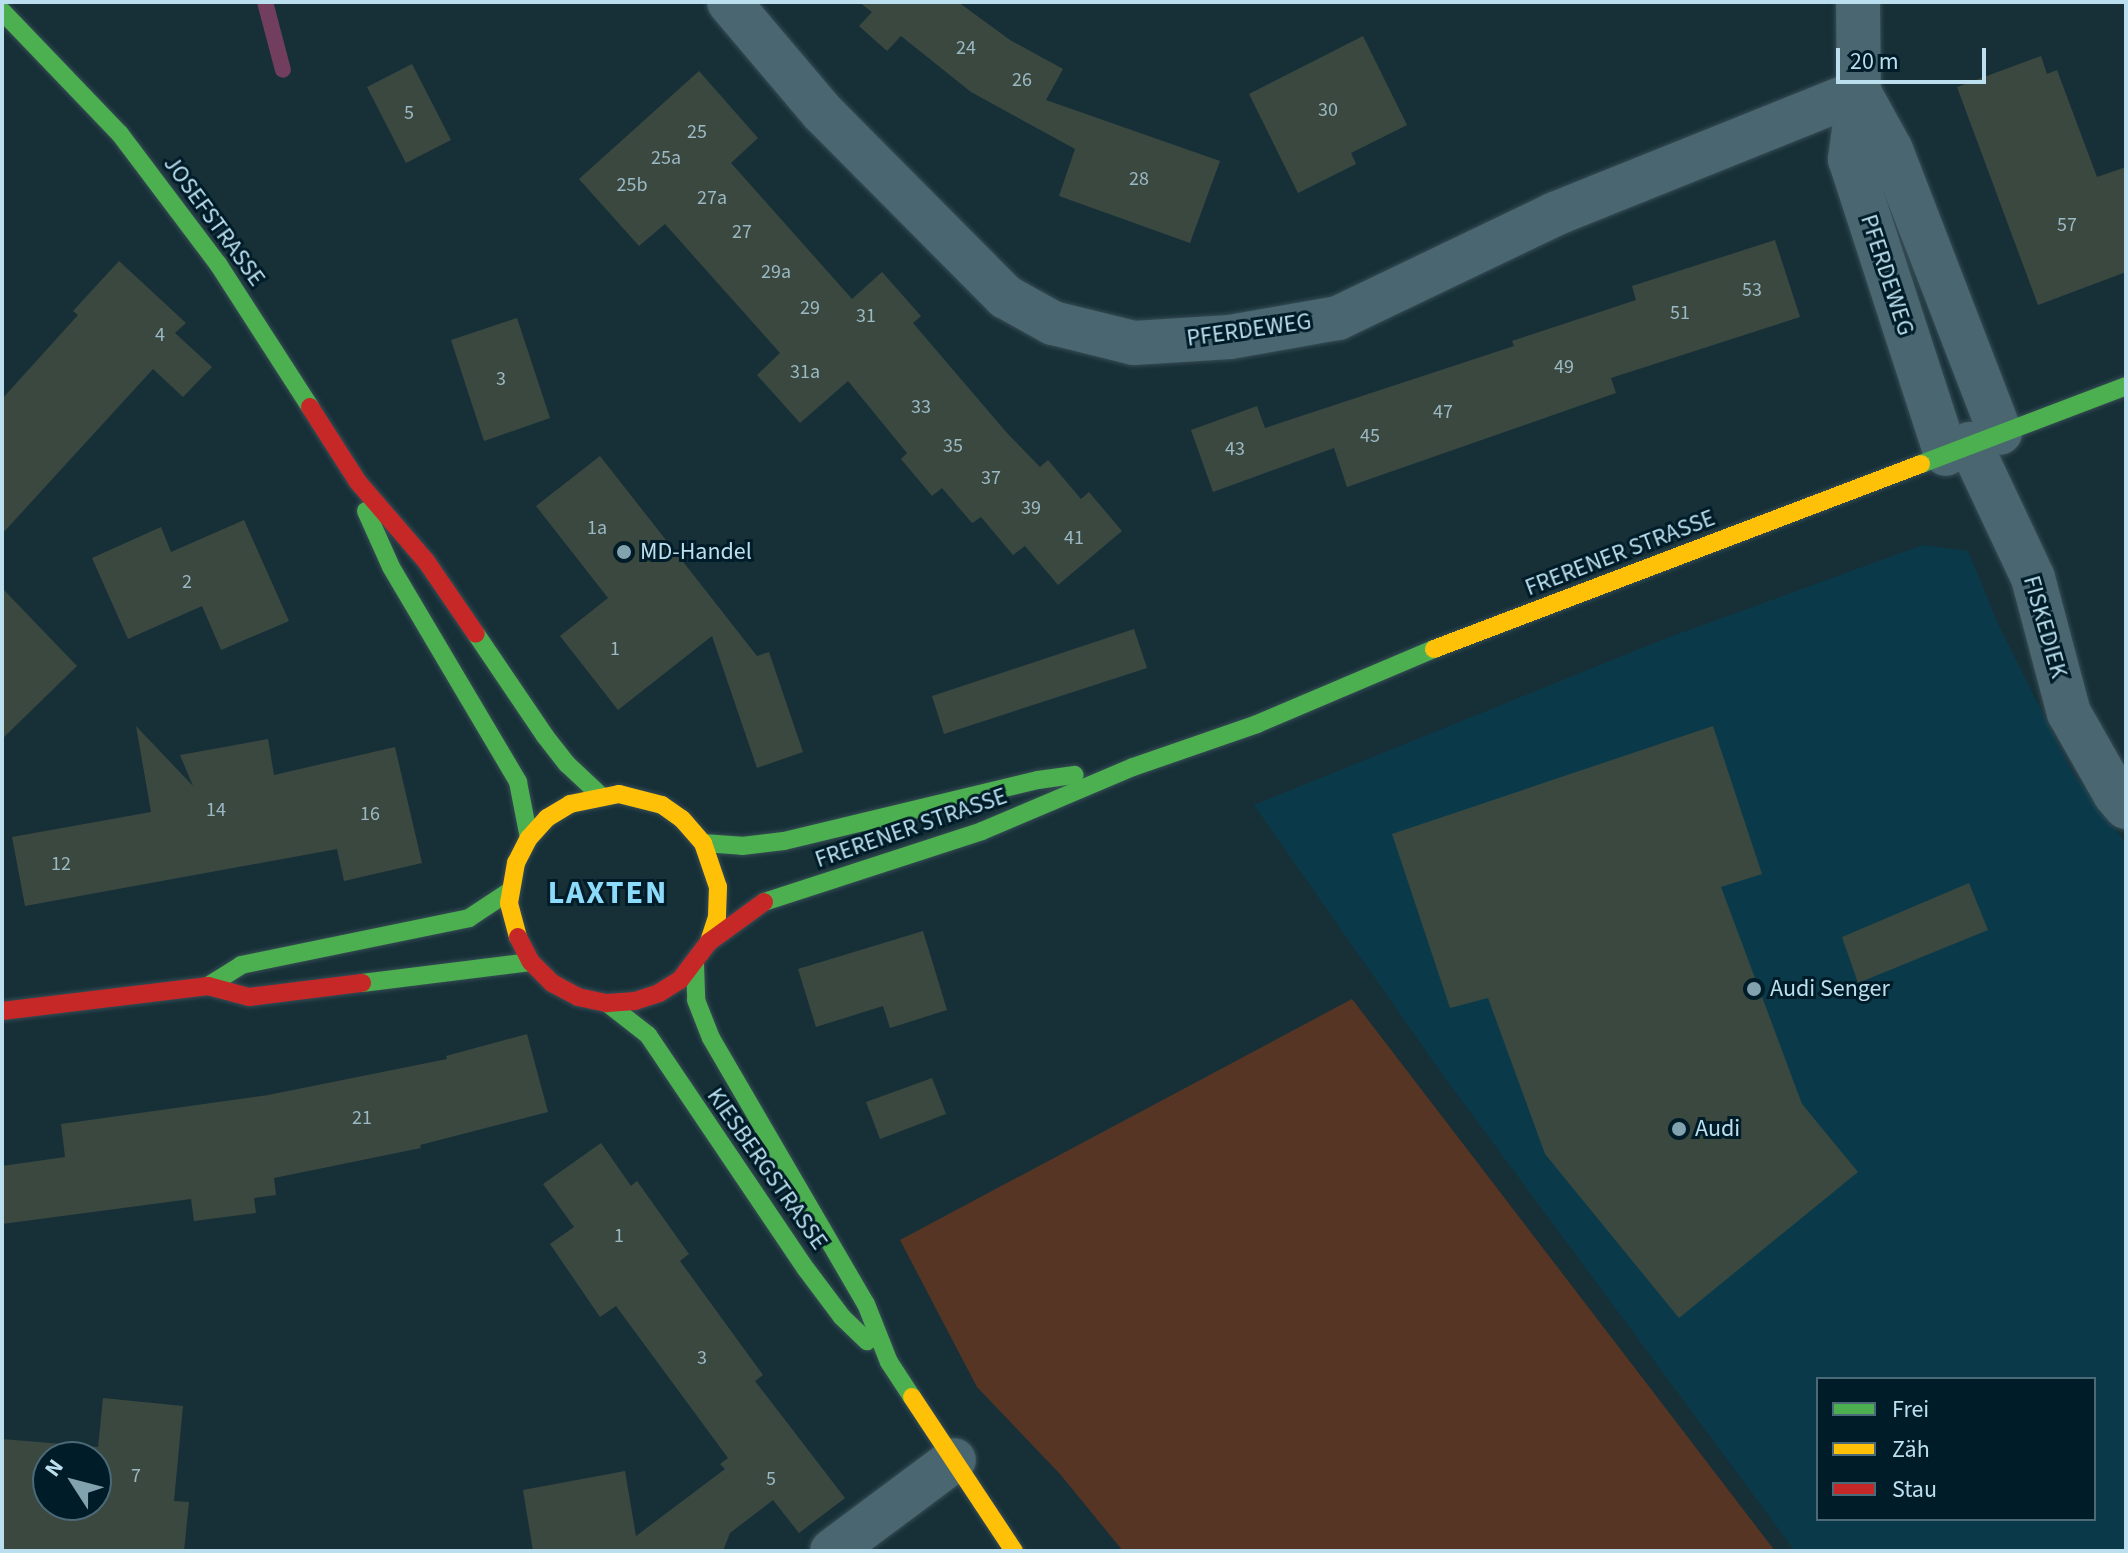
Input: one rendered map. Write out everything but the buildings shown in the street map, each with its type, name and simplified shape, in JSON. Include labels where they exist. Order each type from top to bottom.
[{"type":"main road","name":"JOSEFSTRASSE","points":[[2,11],[120,134],[218,264],[358,482],[426,561],[545,736],[567,764],[600,795]]},
{"type":"main road","name":"FRERENER STRASSE","points":[[709,942],[760,903],[982,831],[1133,767],[1257,724],[1397,663],[2126,386]]},
{"type":"main road","name":"JOSEFSTRASSE","points":[[358,482],[370,525],[391,567],[518,782],[529,838]]},
{"type":"main road","name":"FRERENER STRASSE","points":[[703,843],[742,846],[784,841],[1038,780],[1133,767]]},
{"type":"main road","points":[[600,795],[639,797],[662,805],[682,819],[703,843],[718,887],[717,917],[709,942],[695,964],[659,993],[635,1001],[607,1003],[578,997],[552,983],[531,962],[515,932],[510,891],[516,863],[529,838],[547,818],[570,804],[600,795]]},
{"type":"main road","points":[[208,986],[241,965],[469,918],[510,891]]},
{"type":"main road","points":[[2,1011],[208,986],[249,997],[531,962]]},
{"type":"main road","name":"KIESBERGSTRASSE","points":[[695,964],[696,1000],[711,1038],[866,1304],[889,1362],[1014,1551]]},
{"type":"main road","name":"KIESBERGSTRASSE","points":[[607,1003],[648,1035],[712,1135],[842,1317],[889,1362]]},
{"type":"street","name":"PFERDEWEG","points":[[729,2],[822,112],[1006,297],[1053,323],[1134,343],[1230,337],[1338,318],[1555,214],[1859,92]]},
{"type":"street","points":[[1858,2],[1859,92]]},
{"type":"street","name":"PFERDEWEG","points":[[1859,92],[1850,159],[1972,444]]},
{"type":"street","name":"PFERDEWEG","points":[[1859,92],[1891,150],[1972,444]]},
{"type":"street","name":"FISKEDIEK","points":[[1972,444],[2033,578],[2069,713],[2115,794],[2126,807]]},
{"type":"street","points":[[832,1551],[954,1460]]},
{"type":"shaded area","name":"Audi Senger","points":[[1923,545],[1968,551],[1998,624],[2072,772],[2126,843],[2126,1551],[1795,1551],[1443,1075],[1254,805],[1662,640]]},
{"type":"shaded area","points":[[1352,999],[1775,1551],[1123,1551],[1060,1474],[977,1387],[900,1240]]},
{"type":"waterway","points":[[265,2],[283,70]]},
{"type":"traffic: fast","points":[[2,11],[120,134],[218,264],[310,407]]},
{"type":"traffic: fast","points":[[1921,464],[2126,386]]},
{"type":"traffic: fast","points":[[366,511],[391,567],[518,782],[529,838]]},
{"type":"traffic: fast","points":[[476,634],[545,736],[567,764],[600,795]]},
{"type":"traffic: fast","points":[[764,902],[982,831],[1133,767],[1257,724],[1434,649]]},
{"type":"traffic: fast","points":[[703,843],[742,846],[784,841],[1038,780],[1075,775]]},
{"type":"traffic: fast","points":[[208,986],[241,965],[469,918],[510,891]]},
{"type":"traffic: fast","points":[[362,983],[531,962]]},
{"type":"traffic: fast","points":[[695,964],[696,1000],[711,1038],[866,1304],[889,1362],[912,1397]]},
{"type":"traffic: fast","points":[[607,1003],[648,1035],[806,1269],[842,1317],[867,1341]]},
{"type":"traffic: slow","points":[[1434,649],[1921,464]]},
{"type":"traffic: slow","points":[[518,937],[509,903],[516,863],[529,838],[547,818],[570,804],[619,794],[662,805],[682,819],[703,843],[718,887],[717,917],[709,942]]},
{"type":"traffic: slow","points":[[912,1397],[1014,1551]]},
{"type":"traffic: jam","points":[[310,407],[358,482],[426,561],[476,634]]},
{"type":"traffic: jam","points":[[518,937],[531,962],[552,983],[578,997],[607,1003],[635,1001],[659,993],[680,980],[709,942],[764,902]]},
{"type":"traffic: jam","points":[[2,1011],[208,986],[249,997],[362,983]]},
{"type":"place","name":"MD-Handel","points":[[624,552]]},
{"type":"place","name":"Audi Senger","points":[[1754,989]]},
{"type":"place","name":"Audi","points":[[1679,1129]]},
{"type":"district","name":"LAXTEN","points":[[608,893]]}]
